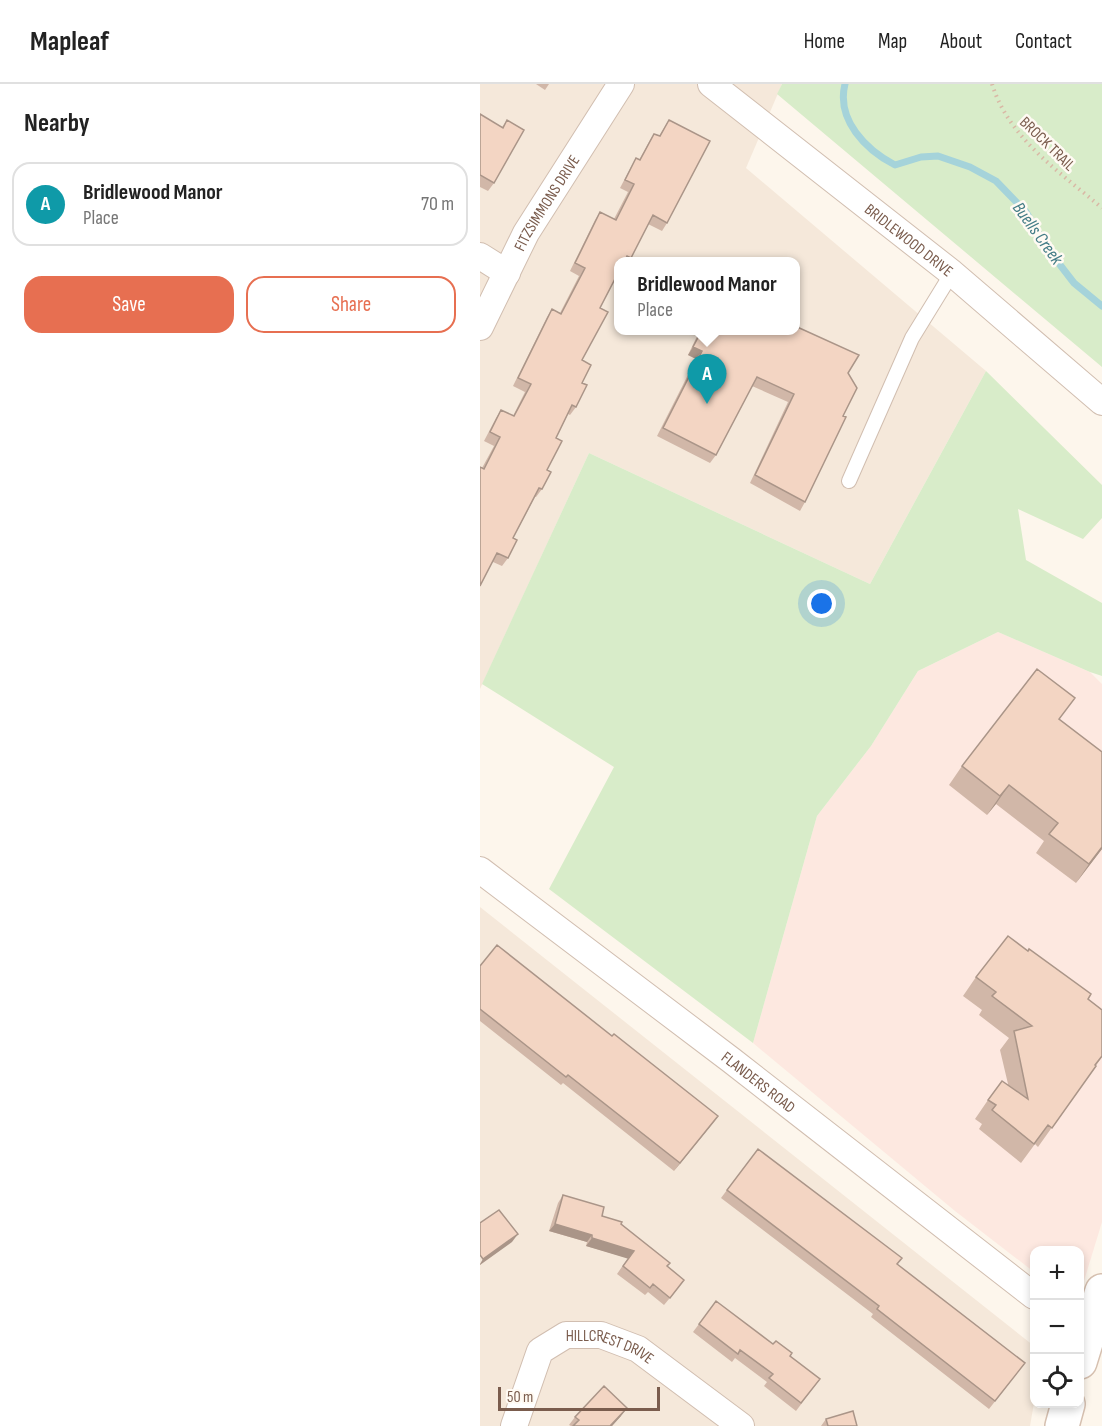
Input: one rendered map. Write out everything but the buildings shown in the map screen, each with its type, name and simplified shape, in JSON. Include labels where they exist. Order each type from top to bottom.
[{"type":"street","name":"FITZSIMMONS DRIVE","points":[[480,327],[526,233],[621,84]]},
{"type":"street","name":"BRIDLEWOOD DRIVE","points":[[711,84],[952,273],[1102,402]]},
{"type":"street","points":[[480,256],[507,273]]},
{"type":"street","name":"FLANDERS ROAD","points":[[480,870],[731,1060],[1030,1292]]},
{"type":"street","points":[[1084,1338],[1102,1291]]},
{"type":"street","name":"HILLCREST DRIVE","points":[[514,1426],[540,1351],[566,1335],[601,1335],[638,1349],[741,1426]]},
{"type":"street","points":[[1062,1426],[1067,1408]]},
{"type":"lane","points":[[849,481],[912,338],[952,273]]},
{"type":"path","name":"BROCK TRAIL","points":[[992,84],[997,102],[1012,127],[1030,146],[1102,208]]},
{"type":"shaded area","points":[[480,84],[782,84],[746,168],[986,371],[870,584],[589,453],[480,689]]},
{"type":"shaded area","points":[[998,632],[1090,672],[1102,684],[1102,1222],[1084,1281],[1084,1246],[1030,1246],[1030,1269],[955,1211],[753,1043],[817,816],[871,746],[918,671]]},
{"type":"shaded area","points":[[480,907],[1030,1343],[1030,1408],[1033,1408],[1030,1426],[480,1426]]},
{"type":"green space","points":[[782,84],[1102,84],[1102,367],[777,94]]},
{"type":"green space","points":[[986,371],[1102,485],[1102,518],[1083,539],[1018,509],[1026,560],[1102,603],[1102,676],[998,632],[918,671],[871,746],[817,816],[753,1043],[549,889],[614,767],[482,684],[589,453],[870,584]]},
{"type":"waterway","name":"Buells Creek","points":[[845,84],[843,97],[849,121],[864,142],[874,151],[895,165],[921,157],[938,156],[970,167],[996,181],[1026,212],[1047,248],[1074,283],[1102,306]]},
{"type":"place","name":"Bridlewood Manor","points":[[707,404]]}]
